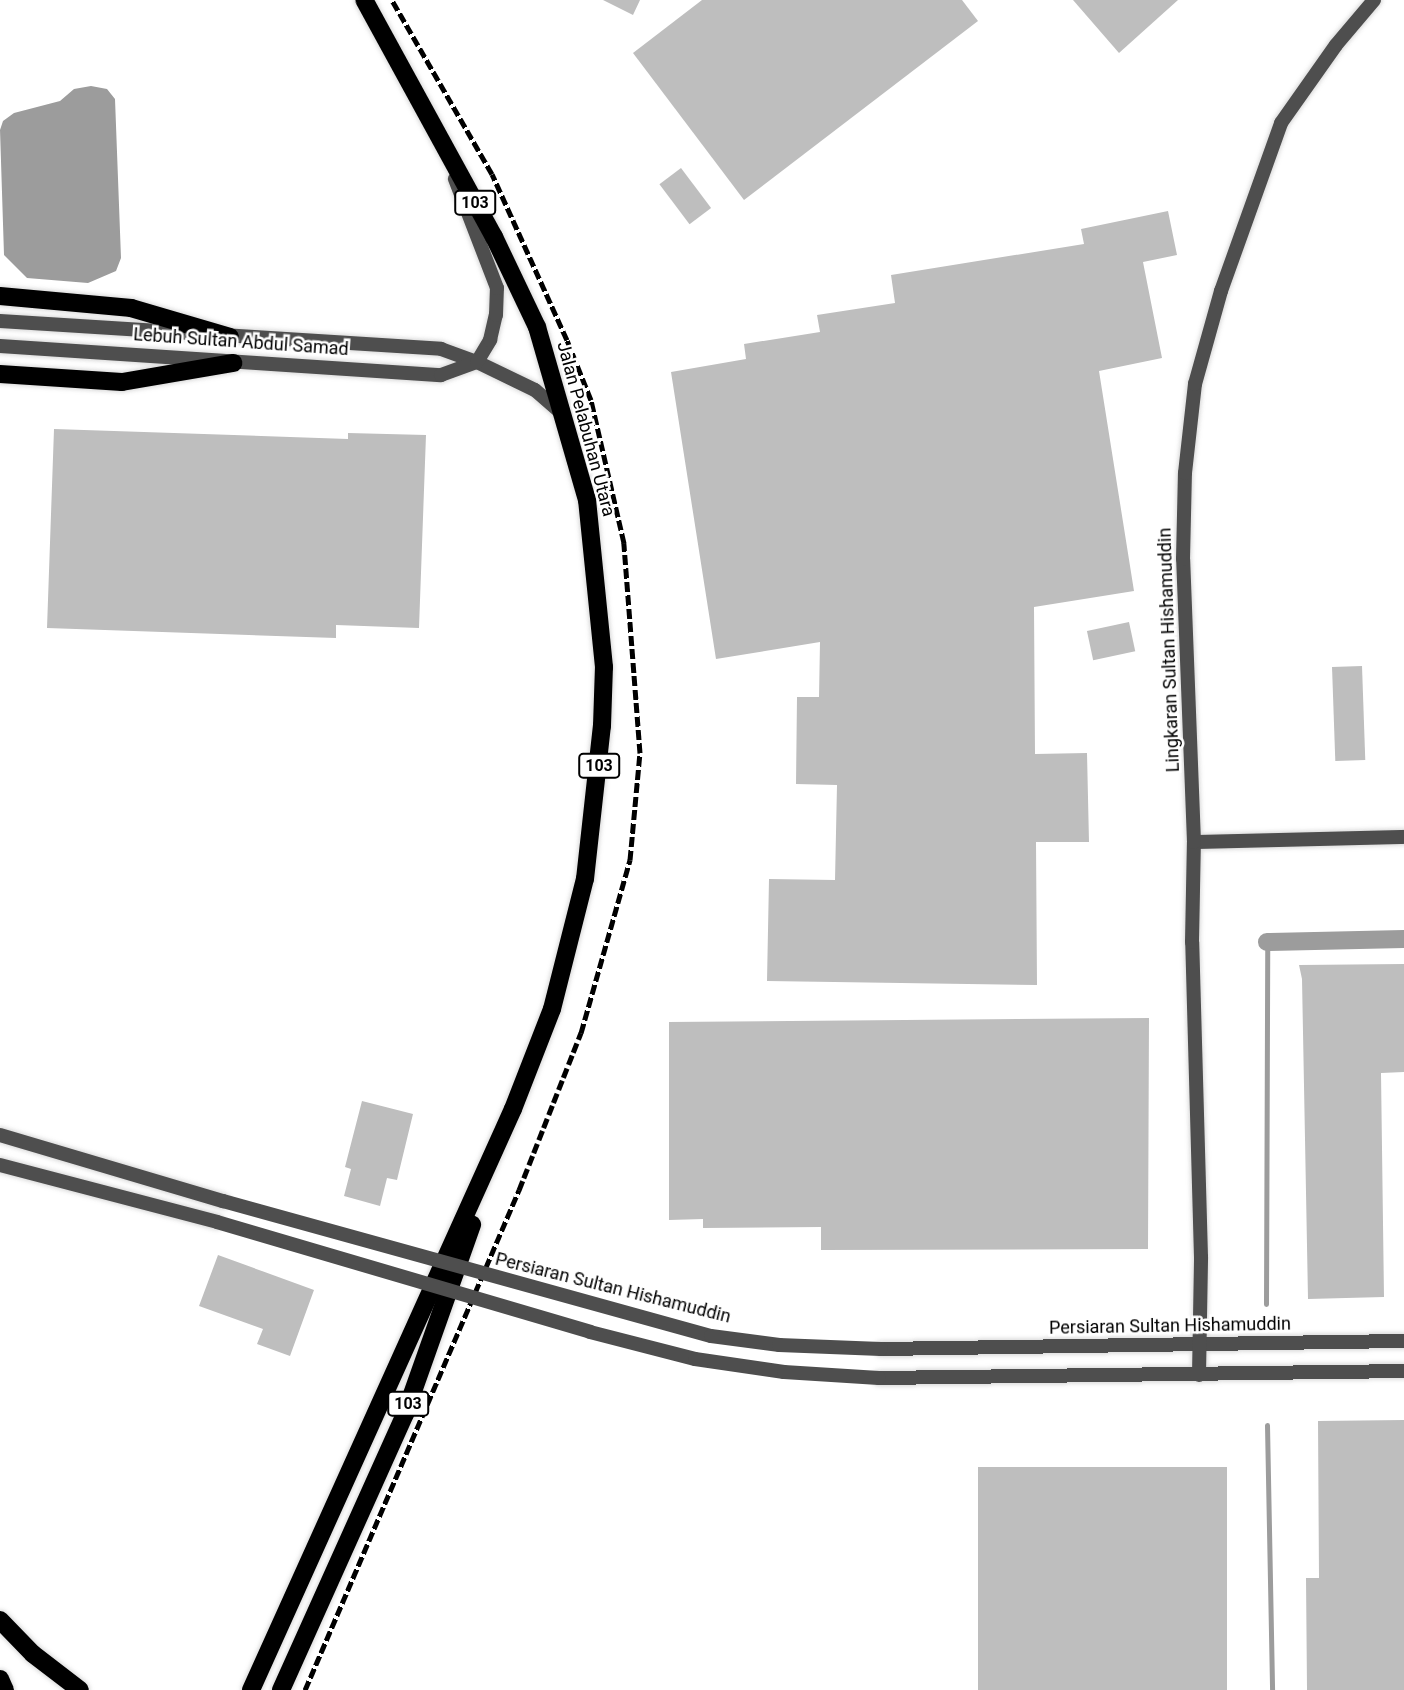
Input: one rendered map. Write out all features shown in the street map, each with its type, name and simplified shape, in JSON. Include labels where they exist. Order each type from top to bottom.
[{"type":"main road","name":"Jalan Pelabuhan Utara","points":[[365,0],[494,237],[537,327],[587,500],[604,667],[602,726],[585,879],[569,953],[552,1009],[513,1109]]},
{"type":"main road","points":[[0,296],[131,308],[230,337]]},
{"type":"main road","points":[[0,374],[122,382],[233,363]]},
{"type":"main road","points":[[251,1690],[513,1109]]},
{"type":"main road","name":"103","points":[[281,1690],[419,1378],[513,1109]]},
{"type":"main road","points":[[0,1620],[33,1654],[80,1690]]},
{"type":"main road","points":[[0,1679],[5,1690]]},
{"type":"street","name":"Lingkaran Sultan Hishamuddin","points":[[1199,1375],[1200,1256],[1192,942],[1194,842],[1183,559],[1185,473],[1195,384],[1221,291],[1281,123],[1336,45],[1374,0]]},
{"type":"street","points":[[440,142],[497,288],[496,315],[490,340],[477,362]]},
{"type":"street","name":"Lebuh Sultan Abdul Samad","points":[[0,321],[441,349],[477,362],[535,390],[564,415]]},
{"type":"street","name":"Lebuh Sultan Abdul Samad","points":[[0,346],[441,375],[477,362]]},
{"type":"street","points":[[1194,842],[1404,837]]},
{"type":"street","name":"Persiaran Sultan Hishamuddin","points":[[0,1135],[223,1202],[711,1336],[779,1345],[881,1349],[1404,1341]]},
{"type":"street","points":[[0,1165],[217,1222],[590,1332],[695,1359],[784,1372],[879,1378],[1404,1371]]},
{"type":"shaded area","points":[[91,86],[107,89],[115,99],[121,258],[116,271],[88,283],[27,278],[4,255],[0,130],[3,121],[14,113],[60,101],[74,89]]},
{"type":"building","points":[[603,0],[640,0],[633,15]]},
{"type":"building","points":[[702,0],[962,0],[978,21],[744,200],[633,53]]},
{"type":"building","points":[[1073,0],[1178,0],[1119,53]]},
{"type":"building","points":[[681,168],[711,208],[690,224],[659,184]]},
{"type":"building","points":[[1168,211],[1177,255],[1143,262],[1162,358],[1099,371],[1134,591],[1034,607],[1035,754],[1087,753],[1089,842],[1036,842],[1037,985],[767,981],[769,879],[835,880],[837,785],[796,784],[797,697],[819,697],[820,642],[716,659],[671,372],[746,359],[744,344],[820,332],[817,315],[895,303],[891,275],[1084,244],[1081,229]]},
{"type":"building","points":[[54,429],[348,439],[348,433],[426,435],[419,628],[336,625],[336,638],[47,628]]},
{"type":"building","points":[[1129,622],[1135,651],[1093,660],[1087,631]]},
{"type":"building","points":[[1362,666],[1365,760],[1335,761],[1332,667]]},
{"type":"building","points":[[1404,964],[1404,1072],[1381,1073],[1384,1297],[1308,1299],[1302,979],[1299,965]]},
{"type":"building","points":[[1149,1018],[1148,1249],[821,1250],[821,1227],[703,1228],[703,1219],[669,1220],[669,1022]]},
{"type":"building","points":[[362,1101],[413,1114],[397,1180],[387,1178],[380,1206],[344,1196],[351,1169],[345,1167]]},
{"type":"building","points":[[218,1255],[314,1290],[290,1356],[257,1344],[263,1329],[199,1306]]},
{"type":"building","points":[[1404,1420],[1404,1690],[1307,1690],[1306,1578],[1319,1578],[1318,1421]]},
{"type":"building","points":[[978,1467],[1227,1467],[1227,1690],[978,1690]]},
{"type":"waterway","points":[[1267,942],[1404,939]]},
{"type":"waterway","points":[[1266,1304],[1267,942]]},
{"type":"waterway","points":[[1267,1425],[1272,1690]]},
{"type":"railway","points":[[305,1690],[519,1190],[581,1033],[630,860],[640,753],[624,543],[591,400],[492,174],[392,0]]}]
